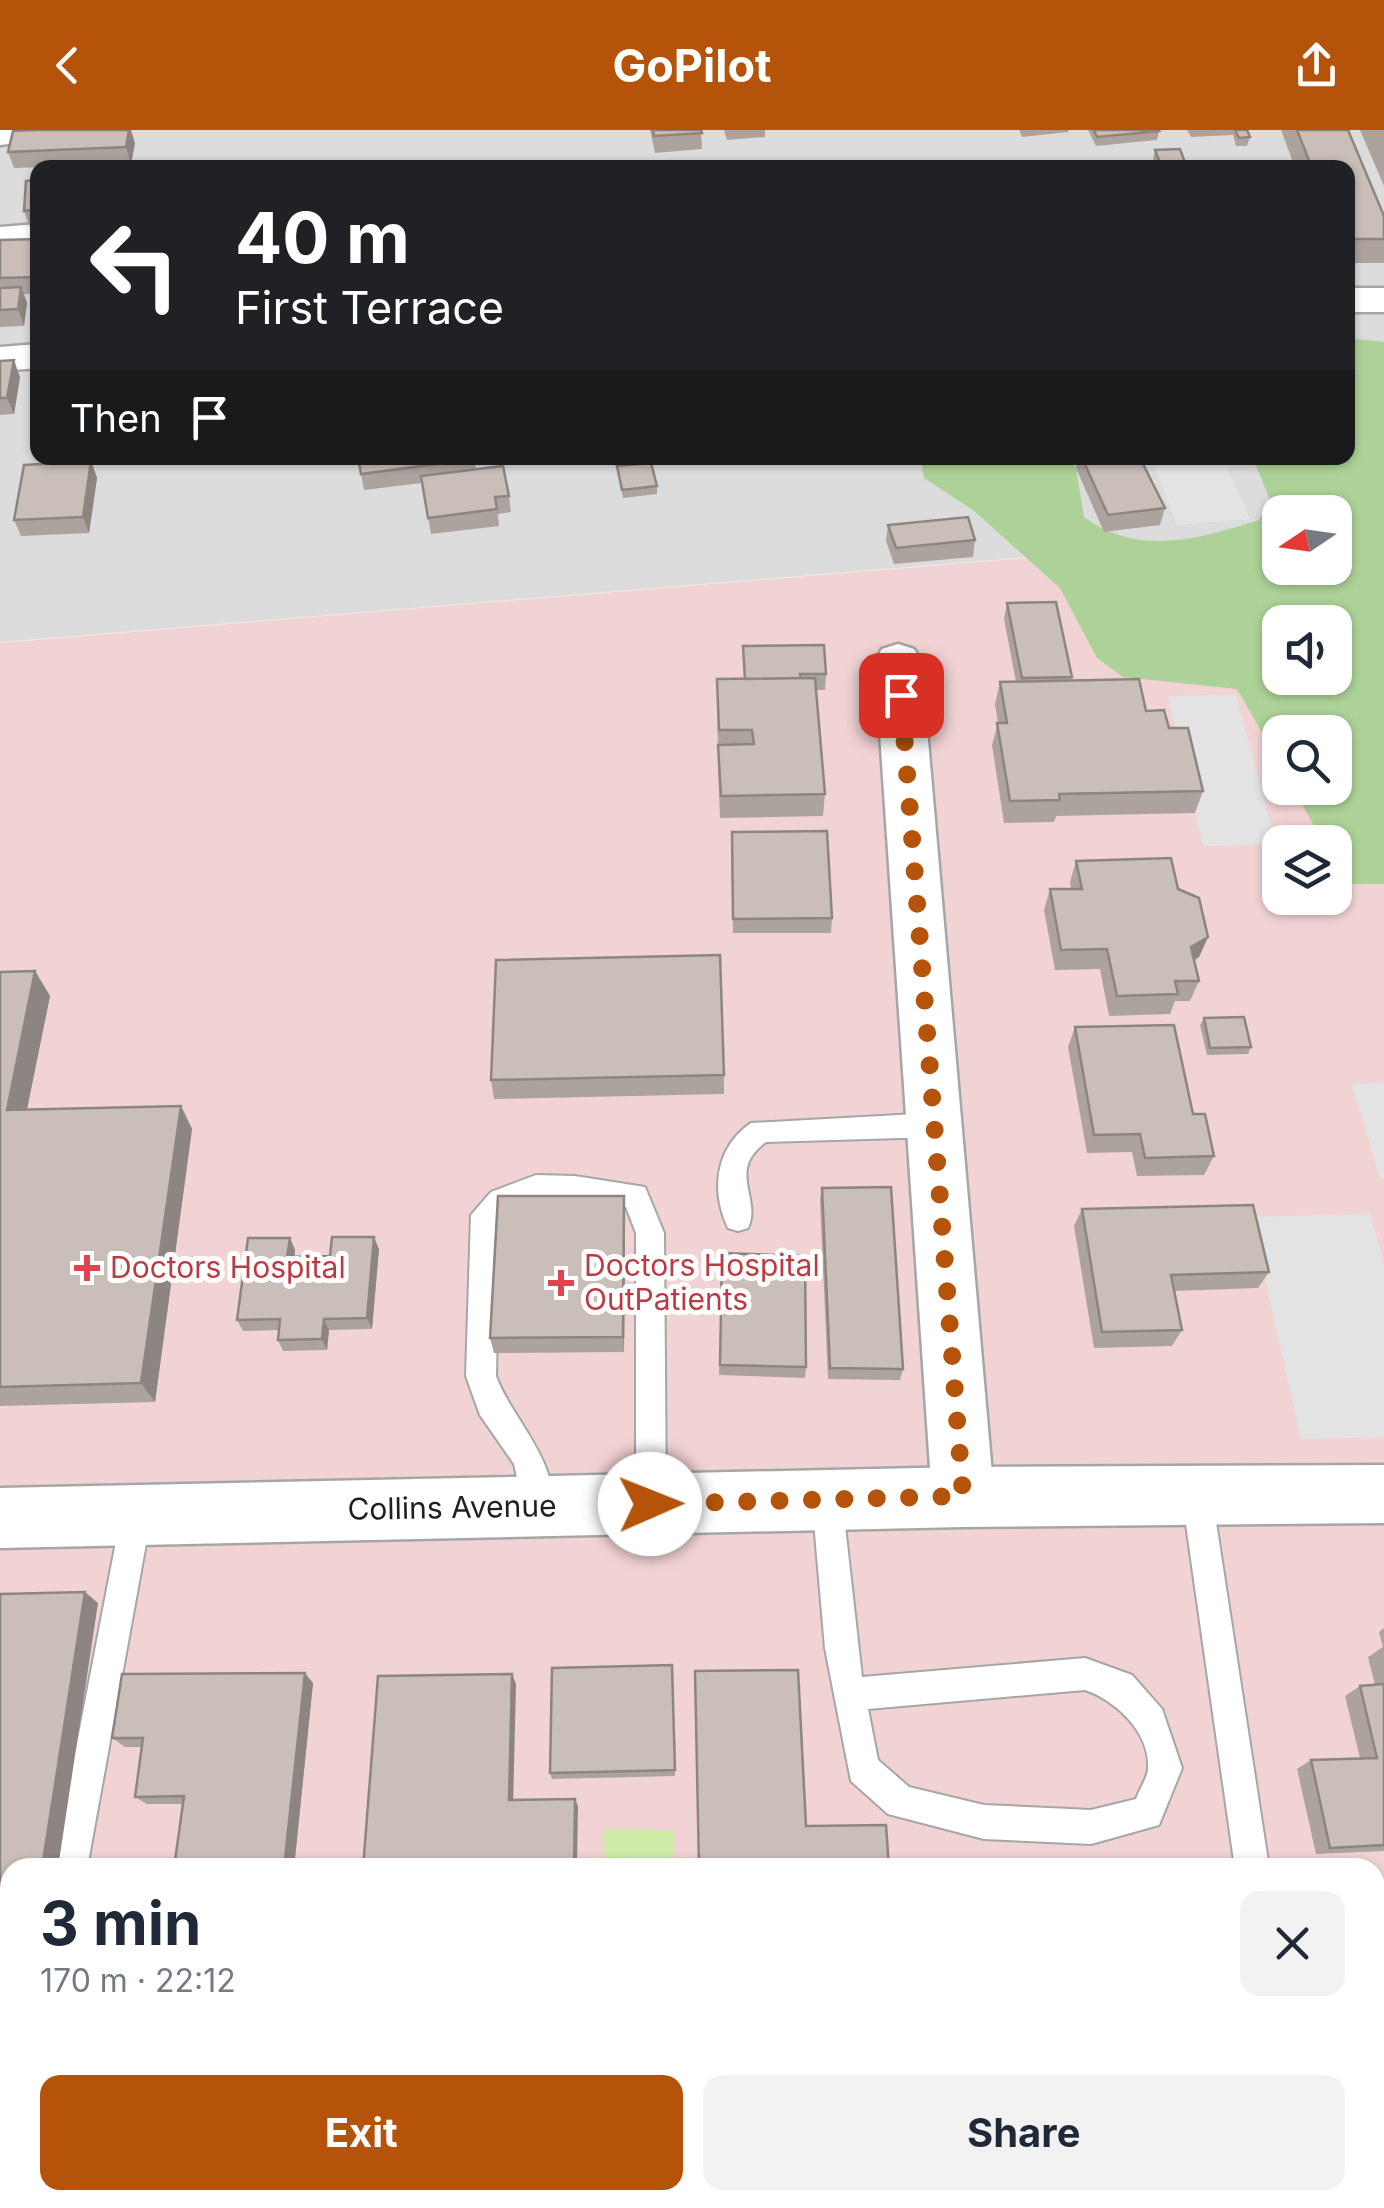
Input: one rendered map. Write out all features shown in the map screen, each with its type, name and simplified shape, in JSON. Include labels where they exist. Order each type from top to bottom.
[{"type":"street","points":[[0,134],[55,130]]},
{"type":"street","points":[[0,238],[30,236]]},
{"type":"street","points":[[1355,300],[1384,300]]},
{"type":"street","points":[[0,359],[30,357]]},
{"type":"street","points":[[898,660],[963,1496]]},
{"type":"street","name":"Collins Avenue","points":[[0,1518],[963,1496],[1384,1494]]},
{"type":"lane","points":[[738,1220],[730,1180],[733,1158],[744,1140],[761,1130],[934,1125]]},
{"type":"lane","points":[[537,1506],[528,1459],[491,1405],[481,1376],[485,1215],[499,1198],[533,1186],[635,1196],[646,1214],[650,1233],[650,1504]]},
{"type":"lane","points":[[1197,1496],[1251,1858]]},
{"type":"lane","points":[[828,1499],[841,1648],[863,1768],[900,1802],[984,1822],[1091,1827],[1147,1813],[1165,1768],[1150,1720],[1121,1686],[1084,1674],[852,1694]]},
{"type":"lane","points":[[72,1858],[136,1516]]},
{"type":"shaded area","points":[[0,130],[1384,130],[1384,527],[1352,517],[1352,495],[1262,495],[1262,537],[0,642]]},
{"type":"shaded area","points":[[1154,465],[1226,465],[1250,519],[1177,525]]},
{"type":"shaded area","points":[[1384,528],[1384,1858],[0,1858],[0,643],[1262,538],[1262,585],[1352,585],[1352,554]]},
{"type":"shaded area","points":[[1236,695],[1262,792],[1262,805],[1266,805],[1271,825],[1262,825],[1262,844],[1203,846],[1168,696]]},
{"type":"shaded area","points":[[1384,1083],[1384,1178],[1380,1178],[1352,1084]]},
{"type":"shaded area","points":[[1370,1214],[1384,1265],[1384,1437],[1301,1439],[1251,1217]]},
{"type":"green space","points":[[1355,339],[1384,342],[1384,884],[1352,884],[1352,825],[1314,825],[1302,805],[1352,805],[1352,715],[1262,715],[1262,733],[1237,689],[1123,677],[1097,658],[1060,588],[974,511],[924,478],[921,465],[1074,465],[1084,517],[1126,537],[1147,541],[1192,538],[1259,520],[1262,515],[1262,585],[1352,585],[1352,495],[1268,495],[1256,465],[1355,465]]},
{"type":"green space","points":[[604,1829],[673,1831],[673,1858],[605,1858]]},
{"type":"building","points":[[129,130],[126,147],[8,152],[13,131]]},
{"type":"building","points":[[653,130],[701,130],[702,133],[654,136]]},
{"type":"building","points":[[1094,130],[1158,130],[1159,131],[1097,137]]},
{"type":"building","points":[[1235,130],[1247,130],[1250,137],[1239,138]]},
{"type":"building","points":[[1297,130],[1348,130],[1384,216],[1384,239],[1355,239],[1355,160],[1309,160]]},
{"type":"building","points":[[1180,149],[1184,160],[1159,160],[1155,150]]},
{"type":"building","points":[[26,181],[30,181],[30,210],[24,211]]},
{"type":"building","points":[[30,239],[30,277],[0,278],[0,240]]},
{"type":"building","points":[[21,287],[18,309],[0,310],[0,288]]},
{"type":"building","points":[[14,360],[7,398],[0,398],[0,361]]},
{"type":"building","points":[[24,465],[90,465],[83,517],[14,520]]},
{"type":"building","points":[[359,465],[429,465],[361,474]]},
{"type":"building","points":[[652,465],[657,486],[622,490],[617,466]]},
{"type":"building","points":[[1085,465],[1144,465],[1165,508],[1108,515]]},
{"type":"building","points":[[503,466],[509,496],[495,497],[497,509],[428,518],[421,476]]},
{"type":"building","points":[[968,517],[975,540],[896,548],[888,525]]},
{"type":"building","points":[[1056,602],[1072,677],[1022,678],[1007,603]]},
{"type":"building","points":[[824,645],[826,674],[745,679],[743,646]]},
{"type":"building","points":[[815,678],[825,794],[721,796],[718,745],[754,744],[752,730],[719,730],[717,679]]},
{"type":"building","points":[[1139,679],[1146,711],[1164,710],[1169,728],[1188,728],[1203,791],[1059,794],[1060,800],[1010,801],[997,723],[1007,723],[1000,682]]},
{"type":"building","points":[[827,831],[832,918],[733,919],[732,832]]},
{"type":"building","points":[[1171,858],[1178,889],[1199,898],[1208,937],[1191,947],[1199,981],[1175,981],[1178,994],[1117,996],[1107,949],[1061,950],[1050,889],[1082,889],[1076,861]]},
{"type":"building","points":[[720,955],[724,1075],[491,1080],[496,960]]},
{"type":"building","name":"Doctors Hospital","points":[[35,971],[7,1110],[181,1106],[141,1383],[0,1387],[0,972]]},
{"type":"building","points":[[1244,1017],[1251,1047],[1210,1048],[1204,1018]]},
{"type":"building","points":[[1174,1025],[1193,1114],[1205,1114],[1214,1156],[1145,1158],[1140,1134],[1094,1135],[1075,1027]]},
{"type":"building","points":[[891,1187],[903,1369],[830,1368],[822,1188]]},
{"type":"building","name":"Doctors Hospital OutPatients","points":[[498,1196],[624,1196],[623,1337],[490,1338]]},
{"type":"building","points":[[1253,1205],[1269,1272],[1171,1275],[1182,1330],[1102,1332],[1082,1209]]},
{"type":"building","points":[[332,1237],[374,1237],[367,1318],[324,1319],[322,1339],[278,1340],[280,1319],[237,1320],[248,1238],[290,1238],[287,1257],[330,1256]]},
{"type":"building","points":[[722,1253],[805,1256],[806,1367],[720,1365]]},
{"type":"building","points":[[85,1592],[44,1858],[0,1858],[0,1594]]},
{"type":"building","points":[[672,1665],[675,1770],[550,1773],[552,1668]]},
{"type":"building","points":[[798,1670],[806,1826],[886,1825],[888,1858],[699,1858],[695,1671]]},
{"type":"building","points":[[305,1673],[285,1858],[175,1858],[184,1796],[135,1797],[143,1738],[112,1738],[122,1674]]},
{"type":"building","points":[[512,1674],[509,1800],[575,1799],[574,1858],[364,1858],[378,1676]]},
{"type":"building","points":[[1384,1684],[1384,1845],[1330,1848],[1311,1760],[1377,1758],[1360,1686]]},
{"type":"place","name":"Doctors Hospital","points":[[87,1268]]},
{"type":"place","name":"Doctors Hospital OutPatients","points":[[561,1283]]},
{"type":"route","points":[[650,1504],[963,1496],[901,695]]}]
